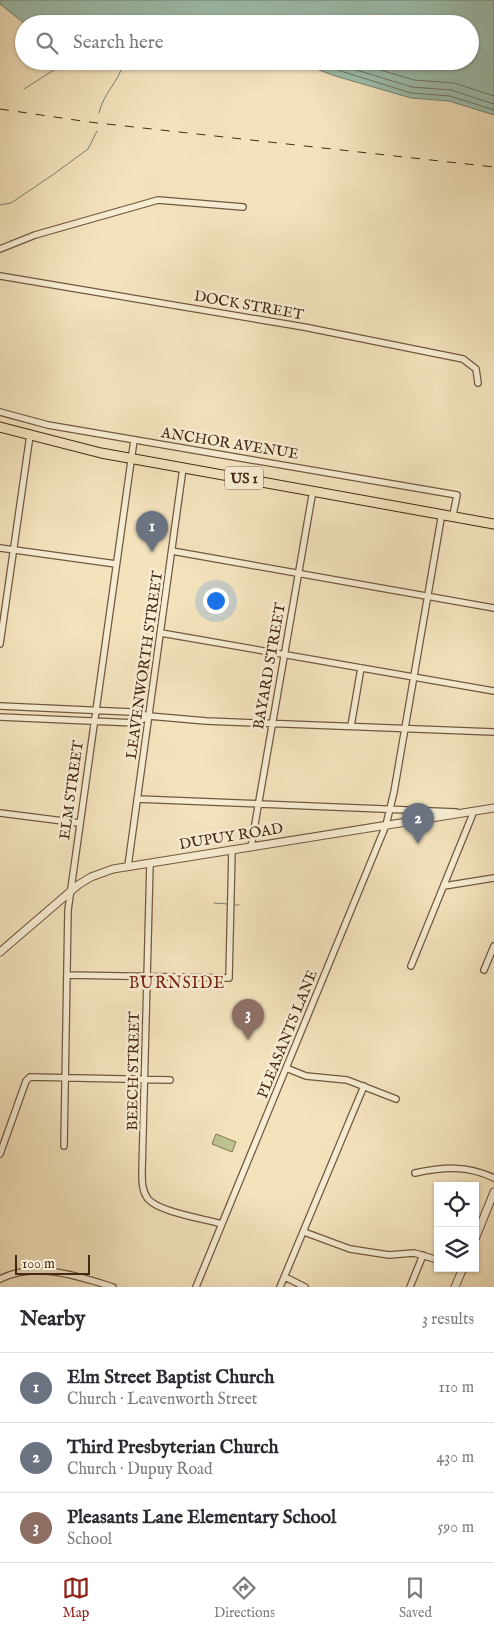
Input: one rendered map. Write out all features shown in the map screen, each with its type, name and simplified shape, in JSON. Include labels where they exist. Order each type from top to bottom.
[{"type":"main road","name":"US 1","points":[[0,427],[131,458],[492,522]]},
{"type":"street","points":[[0,249],[35,235],[158,200],[243,207]]},
{"type":"street","name":"DOCK STREET","points":[[0,276],[304,327],[463,360],[476,369],[478,383]]},
{"type":"street","name":"ANCHOR AVENUE","points":[[0,412],[48,425],[456,495],[453,515]]},
{"type":"street","points":[[0,644],[30,435]]},
{"type":"street","name":"ELM STREET","points":[[64,1146],[64,1077],[70,891],[134,440]]},
{"type":"street","name":"LEAVENWORTH STREET","points":[[128,866],[183,468]]},
{"type":"street","name":"BAYARD STREET","points":[[251,847],[313,490]]},
{"type":"street","name":"PLEASANTS LANE","points":[[196,1287],[386,825],[442,513]]},
{"type":"street","points":[[0,548],[116,564]]},
{"type":"street","points":[[172,552],[494,608]]},
{"type":"street","points":[[161,633],[494,691]]},
{"type":"street","points":[[351,726],[361,668]]},
{"type":"street","points":[[0,706],[131,712],[150,716],[272,723],[494,732]]},
{"type":"street","points":[[0,717],[135,722],[150,716]]},
{"type":"street","points":[[137,799],[463,813]]},
{"type":"street","name":"DUPUY ROAD","points":[[0,952],[70,891],[103,872],[150,862],[494,808]]},
{"type":"street","points":[[411,966],[474,811]]},
{"type":"street","points":[[0,813],[79,823]]},
{"type":"street","points":[[67,975],[229,978],[232,850]]},
{"type":"street","name":"BEECH STREET","points":[[150,862],[142,1172],[144,1191],[147,1197],[159,1206],[222,1224]]},
{"type":"street","points":[[444,886],[494,878]]},
{"type":"street","points":[[484,970],[494,946]]},
{"type":"street","points":[[286,1068],[306,1076],[342,1079],[396,1099]]},
{"type":"street","points":[[0,1154],[26,1081],[30,1077],[170,1080]]},
{"type":"street","points":[[280,1287],[286,1277],[364,1086]]},
{"type":"street","points":[[415,1173],[438,1168],[458,1168],[476,1171],[494,1178]]},
{"type":"street","points":[[479,1229],[494,1192]]},
{"type":"street","points":[[304,1232],[350,1249],[389,1255],[408,1253],[434,1259]]},
{"type":"street","points":[[410,1287],[423,1255]]},
{"type":"street","points":[[0,1279],[19,1271],[38,1270],[113,1287]]},
{"type":"street","points":[[456,1287],[460,1272]]},
{"type":"street","points":[[286,1277],[305,1287]]},
{"type":"green space","points":[[216,1134],[236,1142],[232,1152],[212,1144]]},
{"type":"water","points":[[0,0],[494,0],[494,115],[449,101],[411,98],[319,70],[479,70],[479,15],[15,16],[0,4]]},
{"type":"waterway","points":[[24,89],[54,70]]},
{"type":"waterway","points":[[99,113],[104,99],[121,70]]},
{"type":"waterway","points":[[0,205],[11,203],[88,149],[97,131]]},
{"type":"waterway","points":[[214,903],[227,904]]},
{"type":"railway","points":[[0,109],[89,122],[494,167]]},
{"type":"place","name":"Elm Street Baptist Church","points":[[152,552]]},
{"type":"place","name":"Third Presbyterian Church","points":[[418,844]]},
{"type":"place","name":"Pleasants Lane Elementary School","points":[[248,1040]]},
{"type":"district","name":"BURNSIDE","points":[[177,982]]}]
